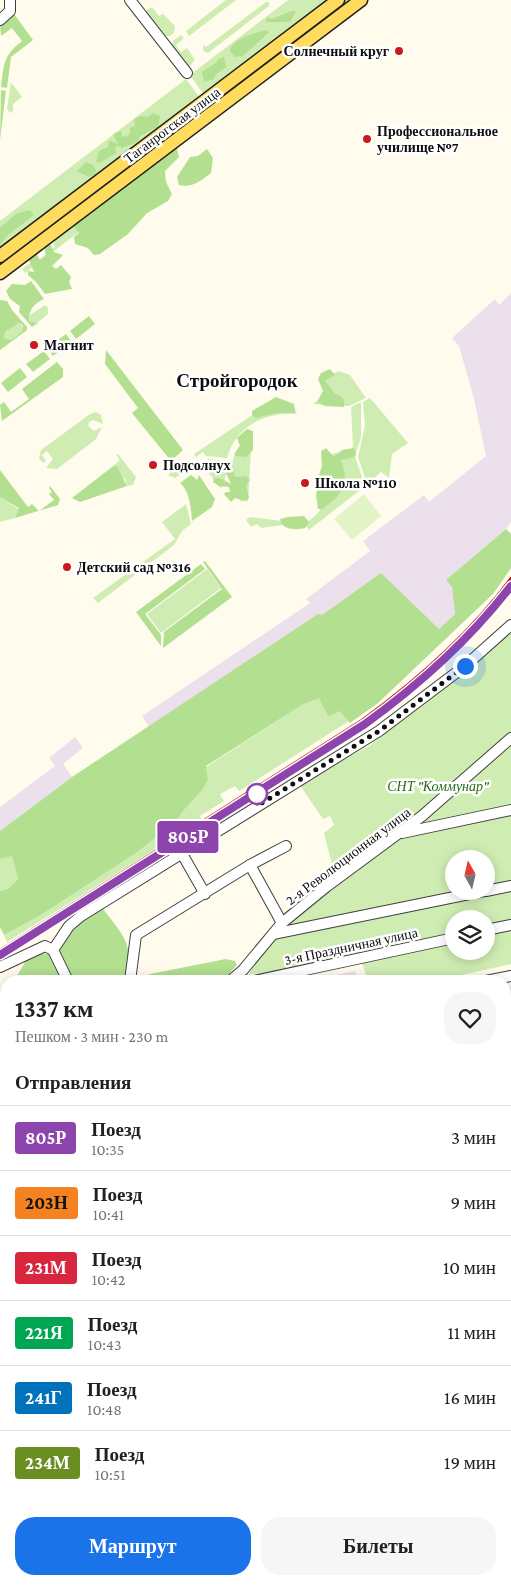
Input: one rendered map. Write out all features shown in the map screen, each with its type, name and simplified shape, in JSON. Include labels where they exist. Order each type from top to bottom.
[{"type":"main road","name":"Таганрогская улица","points":[[0,256],[338,0]]},
{"type":"main road","name":"Таганрогская улица","points":[[0,273],[361,0]]},
{"type":"street","points":[[0,20],[10,11],[10,0]]},
{"type":"street","points":[[130,0],[187,73]]},
{"type":"street","points":[[53,950],[69,926],[81,916],[379,731],[465,666],[511,625]]},
{"type":"street","name":"2-я Революционная улица","points":[[237,975],[282,923],[326,887],[398,834],[511,738]]},
{"type":"street","points":[[398,834],[511,810]]},
{"type":"street","points":[[131,975],[136,935],[250,865],[286,846]]},
{"type":"street","points":[[182,852],[205,894]]},
{"type":"street","points":[[250,865],[282,923]]},
{"type":"street","points":[[495,889],[511,886]]},
{"type":"street","points":[[273,934],[445,899]]},
{"type":"street","points":[[495,928],[511,925]]},
{"type":"street","name":"3-я Праздничная улица","points":[[282,975],[445,940]]},
{"type":"street","points":[[0,967],[37,948],[45,946],[53,950],[65,975]]},
{"type":"shaded area","points":[[511,293],[511,522],[506,529],[446,580],[452,587],[455,614],[439,629],[381,574],[322,615],[318,615],[149,727],[142,716],[310,603],[306,599],[370,551],[363,541],[424,495],[429,502],[486,456],[474,399],[459,346],[452,338],[495,299],[499,305]]},
{"type":"shaded area","points":[[75,737],[83,748],[63,764],[72,777],[0,831],[0,807],[55,766],[49,758]]},
{"type":"shaded area","points":[[355,971],[357,975],[337,975]]},
{"type":"green space","points":[[226,0],[236,0],[189,36],[186,31]]},
{"type":"green space","points":[[288,0],[327,0],[204,95],[190,75]]},
{"type":"green space","points":[[345,0],[354,0],[213,107],[210,103]]},
{"type":"green space","points":[[266,2],[269,2],[269,6],[208,53],[203,51],[204,44],[206,47]]},
{"type":"green space","points":[[152,7],[159,16],[163,14],[175,26],[174,33],[169,36],[163,36],[144,12]]},
{"type":"green space","points":[[296,11],[290,22],[266,22],[267,17],[272,19]]},
{"type":"green space","points":[[14,14],[33,40],[11,57],[7,88],[1,87],[6,61],[11,51],[22,41],[12,28],[1,36],[0,25]]},
{"type":"green space","points":[[266,30],[269,32],[243,56],[235,57],[230,51],[234,43],[239,40]]},
{"type":"green space","points":[[181,35],[184,38],[176,45],[181,52],[187,48],[195,60],[188,68],[171,46],[174,40]]},
{"type":"green space","points":[[224,57],[226,67],[216,74],[214,79],[204,82],[202,72],[217,62],[218,59]]},
{"type":"green space","points":[[186,79],[200,98],[3,248],[0,246],[0,221]]},
{"type":"green space","points":[[11,82],[22,97],[13,104],[13,111],[10,113],[7,109]]},
{"type":"green space","points":[[1,90],[6,91],[0,140]]},
{"type":"green space","points":[[199,110],[203,114],[12,259],[9,255]]},
{"type":"green space","points":[[153,113],[160,116],[158,127],[140,136],[137,142],[122,148],[120,146],[115,147],[116,153],[100,163],[96,162],[99,151],[108,147],[109,140],[118,144],[113,134],[121,131],[122,136],[126,137],[130,134],[130,128],[135,126],[134,119],[140,116],[148,117]]},
{"type":"green space","points":[[172,149],[177,149],[179,157],[165,171],[166,182],[172,194],[168,201],[147,213],[128,234],[100,254],[94,255],[88,248],[75,244],[74,237],[79,233],[73,225],[117,175]]},
{"type":"green space","points":[[207,149],[213,158],[211,173],[192,185],[179,185],[177,177],[190,157],[198,156]]},
{"type":"green space","points":[[175,159],[25,273],[22,269],[33,261],[35,263],[55,247],[53,244],[59,234]]},
{"type":"green space","points":[[86,162],[93,165],[96,170],[95,174],[89,177],[77,171]]},
{"type":"green space","points":[[30,210],[34,215],[7,236],[0,245],[0,228],[16,214]]},
{"type":"green space","points":[[51,245],[54,252],[63,255],[52,266],[56,269],[61,265],[71,277],[69,282],[72,289],[45,294],[28,275],[28,271],[34,272],[28,258],[36,253],[40,260],[46,256],[44,246]]},
{"type":"green space","points":[[31,281],[44,299],[31,310],[29,321],[38,323],[32,327],[19,312],[20,306],[10,299],[6,291],[12,284],[25,285]]},
{"type":"green space","points":[[0,300],[7,301],[12,310],[27,327],[27,330],[0,350]],"holes":[[[19,323],[23,325],[22,332],[11,340],[4,338],[5,332]]]},
{"type":"green space","points":[[45,305],[48,308],[48,314],[37,323],[29,321],[30,315]]},
{"type":"green space","points":[[89,316],[95,324],[76,339],[70,331]]},
{"type":"green space","points":[[19,323],[22,325],[23,332],[11,340],[3,338],[5,332]]},
{"type":"green space","points":[[66,334],[72,342],[53,356],[47,348]]},
{"type":"green space","points":[[106,350],[183,450],[171,461],[132,413],[138,408],[105,364]]},
{"type":"green space","points":[[44,351],[50,359],[33,372],[26,364]]},
{"type":"green space","points":[[57,362],[63,369],[63,377],[2,421],[0,405],[4,402],[11,412],[29,399],[22,389]]},
{"type":"green space","points":[[20,368],[27,377],[8,392],[1,383]]},
{"type":"green space","points":[[330,369],[335,375],[325,381],[335,394],[342,398],[344,407],[325,406],[317,402],[323,391],[318,379],[321,373]]},
{"type":"green space","points":[[339,371],[350,375],[366,398],[349,406],[313,404],[326,394],[322,379]]},
{"type":"green space","points":[[276,397],[294,404],[295,413],[277,413],[256,418],[252,415],[252,411]]},
{"type":"green space","points":[[370,398],[408,443],[392,454],[389,478],[381,472],[367,484],[358,457],[365,426],[363,402]]},
{"type":"green space","points":[[273,401],[293,404],[297,414],[274,415],[254,423],[237,437],[227,458],[206,456],[203,452],[196,457],[194,454]]},
{"type":"green space","points":[[361,402],[361,437],[355,456],[365,486],[309,530],[303,521],[306,523],[314,516],[321,509],[325,501],[330,484],[331,454],[351,450],[353,446],[351,407]]},
{"type":"green space","points":[[96,412],[101,415],[103,424],[93,420],[89,422],[88,426],[94,431],[102,427],[96,439],[57,469],[46,468],[53,459],[47,451],[42,455],[46,461],[43,463],[39,458],[41,450],[90,414]]},
{"type":"green space","points":[[247,429],[253,431],[253,450],[246,457],[236,456],[234,454],[240,446],[237,438]]},
{"type":"green space","points":[[252,432],[248,502],[245,500],[241,502],[232,483],[232,465],[239,447]]},
{"type":"green space","points":[[326,448],[334,457],[342,450],[354,448],[356,454],[354,457],[341,460],[345,474],[341,491],[335,499],[322,509],[318,509],[317,490],[332,489],[331,486],[321,483],[319,475],[322,466],[321,451]]},
{"type":"green space","points":[[118,454],[136,477],[133,485],[127,486],[125,479],[112,467],[120,460],[116,455]]},
{"type":"green space","points":[[209,459],[226,461],[227,473],[221,489],[202,464]]},
{"type":"green space","points":[[180,463],[189,469],[175,478],[168,475]]},
{"type":"green space","points":[[117,466],[127,486],[80,502],[72,498],[112,467]]},
{"type":"green space","points":[[0,470],[28,507],[32,504],[39,511],[15,518],[19,508],[0,497]]},
{"type":"green space","points":[[233,470],[235,477],[246,476],[250,480],[246,485],[249,498],[245,501],[235,498],[231,502],[224,494],[230,492],[229,487],[219,486],[213,482],[214,478],[222,479],[231,484],[226,473]]},
{"type":"green space","points":[[191,475],[197,480],[199,475],[215,499],[212,507],[192,521],[188,495],[180,483]]},
{"type":"green space","points":[[50,486],[60,499],[58,505],[40,511],[54,500],[49,494],[52,492],[49,488]]},
{"type":"green space","points":[[364,494],[381,516],[352,540],[334,519]]},
{"type":"green space","points":[[0,497],[19,509],[15,518],[0,522]]},
{"type":"green space","points":[[186,504],[191,524],[182,531],[174,545],[98,603],[93,598],[175,539],[162,522]]},
{"type":"green space","points":[[304,516],[309,522],[302,529],[285,527],[280,519],[288,517]]},
{"type":"green space","points":[[250,517],[289,522],[290,524],[261,528],[257,524],[251,527],[246,520]]},
{"type":"green space","points":[[506,529],[511,534],[511,568],[493,594],[378,703],[350,723],[340,711],[328,716],[319,698],[302,705],[206,766],[208,780],[203,789],[182,812],[176,822],[136,853],[41,915],[4,935],[0,927],[0,891],[8,889],[18,879],[12,856],[0,859],[0,831],[72,777],[318,614],[322,615],[381,573],[439,629],[455,614],[452,587],[446,580]]},
{"type":"green space","points":[[205,561],[232,597],[163,648],[164,632],[222,589],[203,562]]},
{"type":"green space","points":[[201,564],[205,569],[145,614],[161,635],[161,646],[136,612]]},
{"type":"green space","points":[[207,569],[221,588],[161,633],[147,614]]},
{"type":"green space","name":"СНТ \"Коммунар\"","points":[[511,633],[511,964],[461,975],[366,975],[361,960],[249,974],[284,915],[326,884],[323,878],[333,868],[324,833],[334,825],[330,816],[323,819],[299,784],[369,746]]},
{"type":"green space","points":[[319,698],[340,710],[349,721],[239,791],[235,786],[220,794],[224,801],[200,816],[202,820],[7,942],[4,935],[41,915],[136,853],[176,822],[181,812],[203,789],[208,780],[206,767],[302,705]]},
{"type":"green space","points":[[12,855],[18,879],[8,889],[0,891],[0,859]]},
{"type":"green space","points":[[99,907],[103,909],[126,942],[129,958],[127,975],[18,975],[28,957],[35,953],[50,954],[58,950],[59,939]]},
{"type":"green space","points":[[226,959],[235,961],[237,965],[228,975],[149,975]]},
{"type":"railway","points":[[0,950],[362,720],[403,689],[442,655],[478,618],[511,578]]},
{"type":"train","name":"805Р","points":[[0,955],[354,732],[399,698],[472,632],[511,586]]},
{"type":"place","name":"Солнечный круг","points":[[399,51]]},
{"type":"place","name":"Профессиональное училище №7","points":[[367,139]]},
{"type":"place","name":"Магнит","points":[[34,345]]},
{"type":"place","name":"Подсолнух","points":[[153,465]]},
{"type":"place","name":"Школа №110","points":[[305,483]]},
{"type":"place","name":"Детский сад №316","points":[[67,567]]},
{"type":"district","name":"Стройгородок","points":[[237,380]]},
{"type":"route","points":[[257,794],[257,806],[379,731],[465,666]]}]
